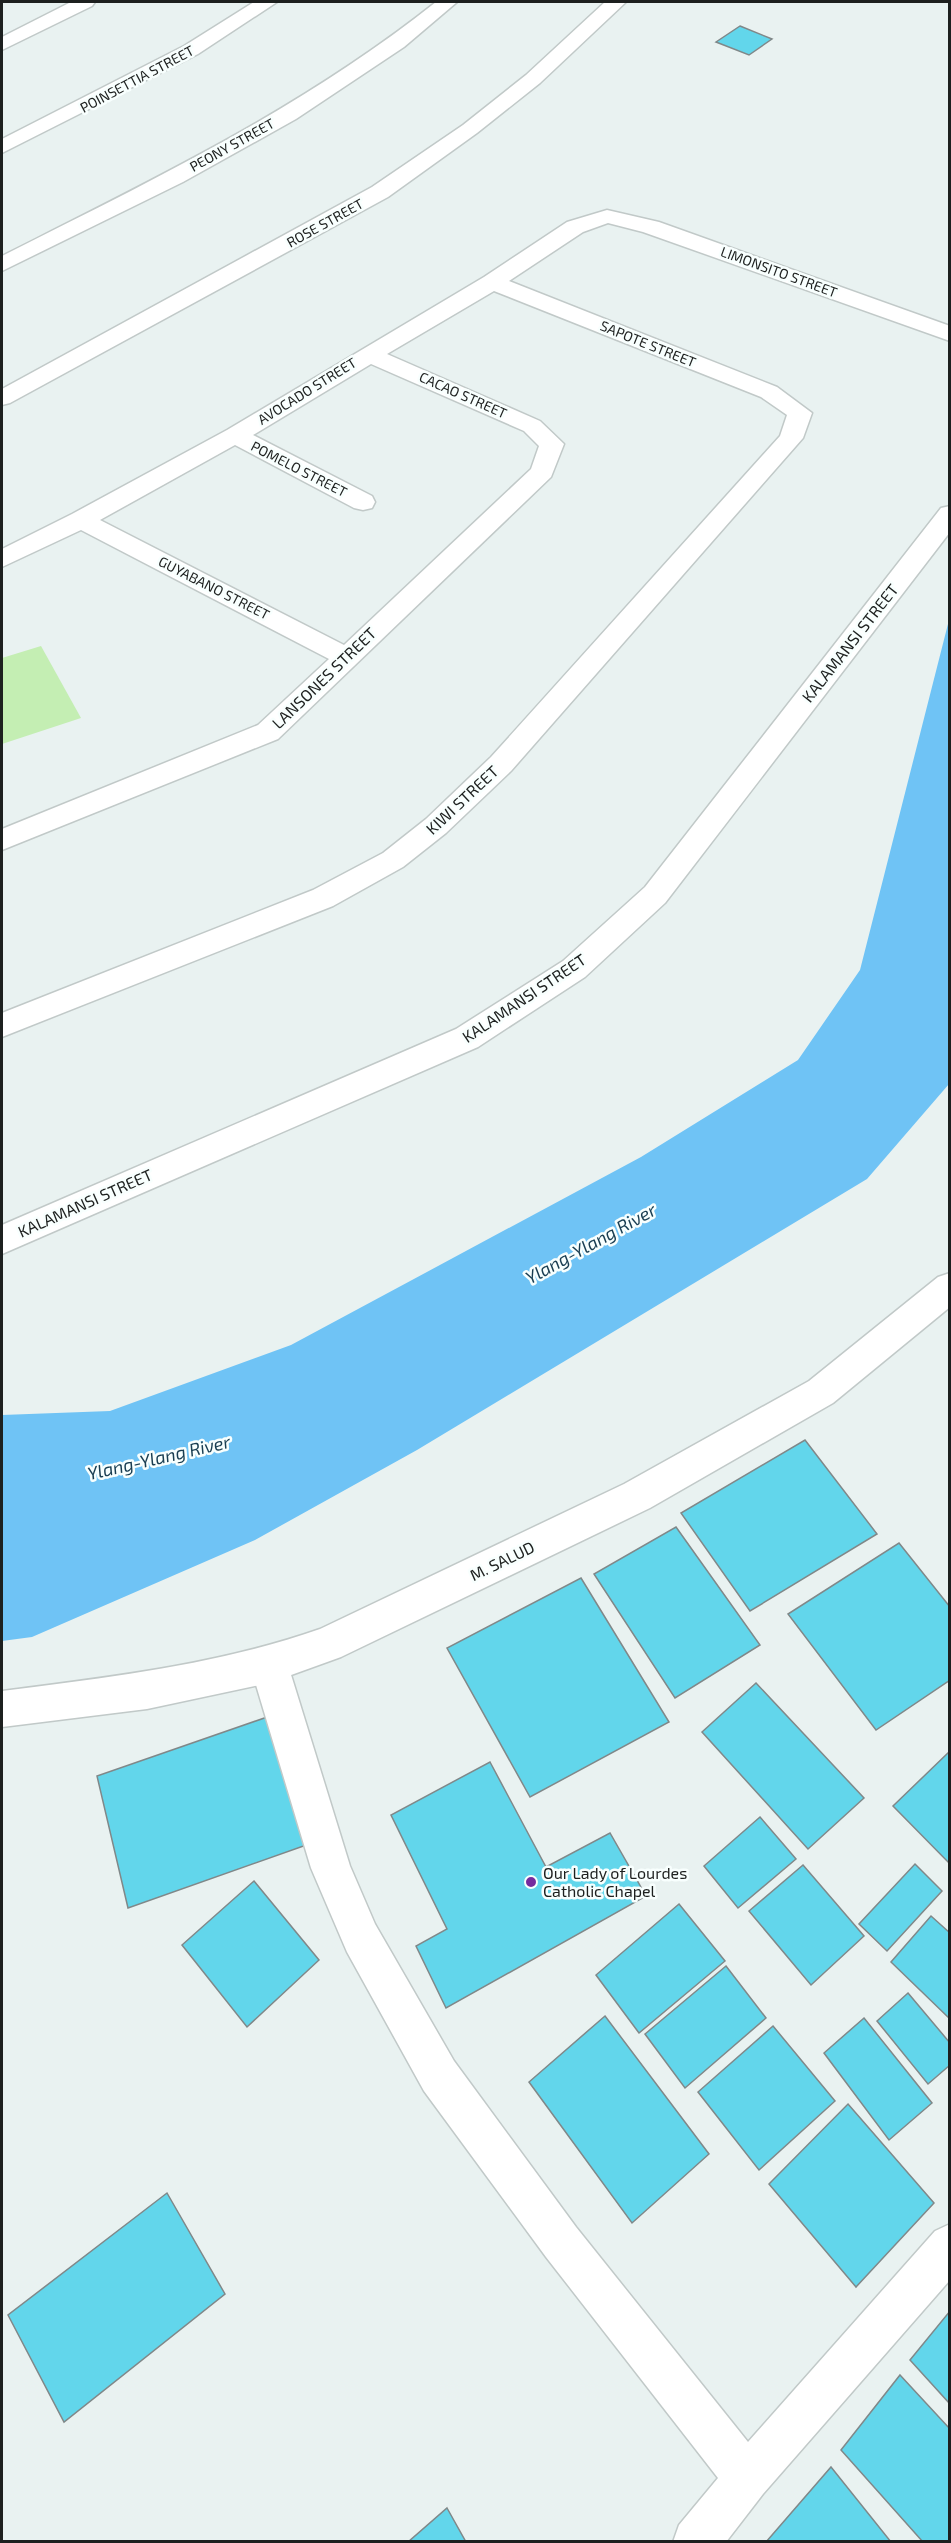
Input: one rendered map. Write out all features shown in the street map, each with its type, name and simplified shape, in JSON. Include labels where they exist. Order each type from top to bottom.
[{"type":"street","points":[[2,44],[85,2]]},
{"type":"street","name":"POINSETTIA STREET","points":[[2,147],[191,50],[267,2]]},
{"type":"street","name":"PEONY STREET","points":[[2,264],[167,181],[294,110],[378,57],[447,2]]},
{"type":"street","name":"ROSE STREET","points":[[2,398],[380,192],[470,129],[533,79],[616,2]]},
{"type":"street","name":"AVOCADO STREET","points":[[2,559],[81,520],[235,435],[492,282],[575,227],[607,216]]},
{"type":"street","name":"LIMONSITO STREET","points":[[607,216],[651,227],[950,334]]},
{"type":"street","name":"SAPOTE STREET","points":[[492,282],[769,392],[800,412]]},
{"type":"street","name":"CACAO STREET","points":[[368,354],[532,426],[552,444]]},
{"type":"street","name":"KIWI STREET","points":[[2,1025],[323,898],[393,860],[436,826],[501,764],[791,438],[800,412]]},
{"type":"street","name":"POMELO STREET","points":[[235,435],[363,502]]},
{"type":"street","name":"LANSONES STREET","points":[[2,840],[268,732],[542,472],[552,444]]},
{"type":"street","name":"KALAMANSI STREET","points":[[2,1240],[467,1038],[574,969],[656,895],[950,514]]},
{"type":"street","name":"GUYABANO STREET","points":[[81,520],[346,657]]},
{"type":"street","name":"M. SALUD","points":[[2,1709],[147,1691],[269,1665],[328,1644],[637,1496],[821,1392],[950,1287]]},
{"type":"street","points":[[269,1665],[331,1868],[361,1938],[439,2076],[561,2242],[747,2478]]},
{"type":"street","points":[[696,2541],[747,2478],[950,2246]]},
{"type":"green space","points":[[41,646],[81,718],[2,744],[2,658]]},
{"type":"water","name":"Ylang-Ylang River","points":[[949,620],[949,1084],[867,1179],[417,1450],[255,1540],[32,1637],[2,1641],[2,1415],[110,1411],[291,1345],[641,1157],[798,1060],[860,970]]},
{"type":"building","points":[[740,26],[772,39],[749,55],[716,42]]},
{"type":"building","points":[[805,1440],[877,1534],[750,1611],[681,1513]]},
{"type":"building","points":[[676,1527],[760,1645],[675,1698],[594,1574]]},
{"type":"building","points":[[899,1543],[950,1607],[950,1680],[876,1730],[788,1614]]},
{"type":"building","points":[[581,1578],[669,1722],[530,1797],[447,1648]]},
{"type":"building","points":[[756,1683],[864,1798],[808,1849],[702,1732]]},
{"type":"building","points":[[273,1715],[312,1843],[128,1908],[97,1776]]},
{"type":"building","points":[[950,1751],[950,1864],[893,1806]]},
{"type":"building","name":"Our Lady of Lourdes Catholic Chapel","points":[[490,1762],[546,1867],[610,1833],[646,1896],[446,2008],[416,1946],[447,1929],[391,1815]]},
{"type":"building","points":[[760,1817],[796,1859],[738,1908],[704,1866]]},
{"type":"building","points":[[915,1864],[942,1891],[887,1951],[859,1924]]},
{"type":"building","points":[[803,1865],[864,1936],[811,1985],[749,1911]]},
{"type":"building","points":[[254,1881],[319,1960],[247,2027],[182,1945]]},
{"type":"building","points":[[679,1904],[725,1961],[639,2033],[596,1975]]},
{"type":"building","points":[[931,1916],[950,1933],[950,2019],[891,1962]]},
{"type":"building","points":[[726,1966],[766,2018],[685,2088],[645,2034]]},
{"type":"building","points":[[908,1993],[950,2043],[950,2065],[928,2084],[877,2021]]},
{"type":"building","points":[[605,2016],[709,2154],[632,2223],[529,2082]]},
{"type":"building","points":[[864,2018],[932,2103],[889,2140],[824,2053]]},
{"type":"building","points":[[773,2026],[835,2101],[759,2170],[698,2092]]},
{"type":"building","points":[[848,2104],[934,2203],[856,2287],[769,2184]]},
{"type":"building","points":[[167,2193],[225,2294],[64,2422],[8,2315]]},
{"type":"building","points":[[950,2311],[950,2404],[910,2360]]},
{"type":"building","points":[[900,2375],[950,2429],[950,2542],[923,2542],[841,2450]]},
{"type":"building","points":[[831,2467],[891,2542],[766,2542]]},
{"type":"building","points":[[447,2508],[466,2542],[408,2542]]},
{"type":"place","name":"Our Lady of Lourdes Catholic Chapel","points":[[531,1882]]}]
